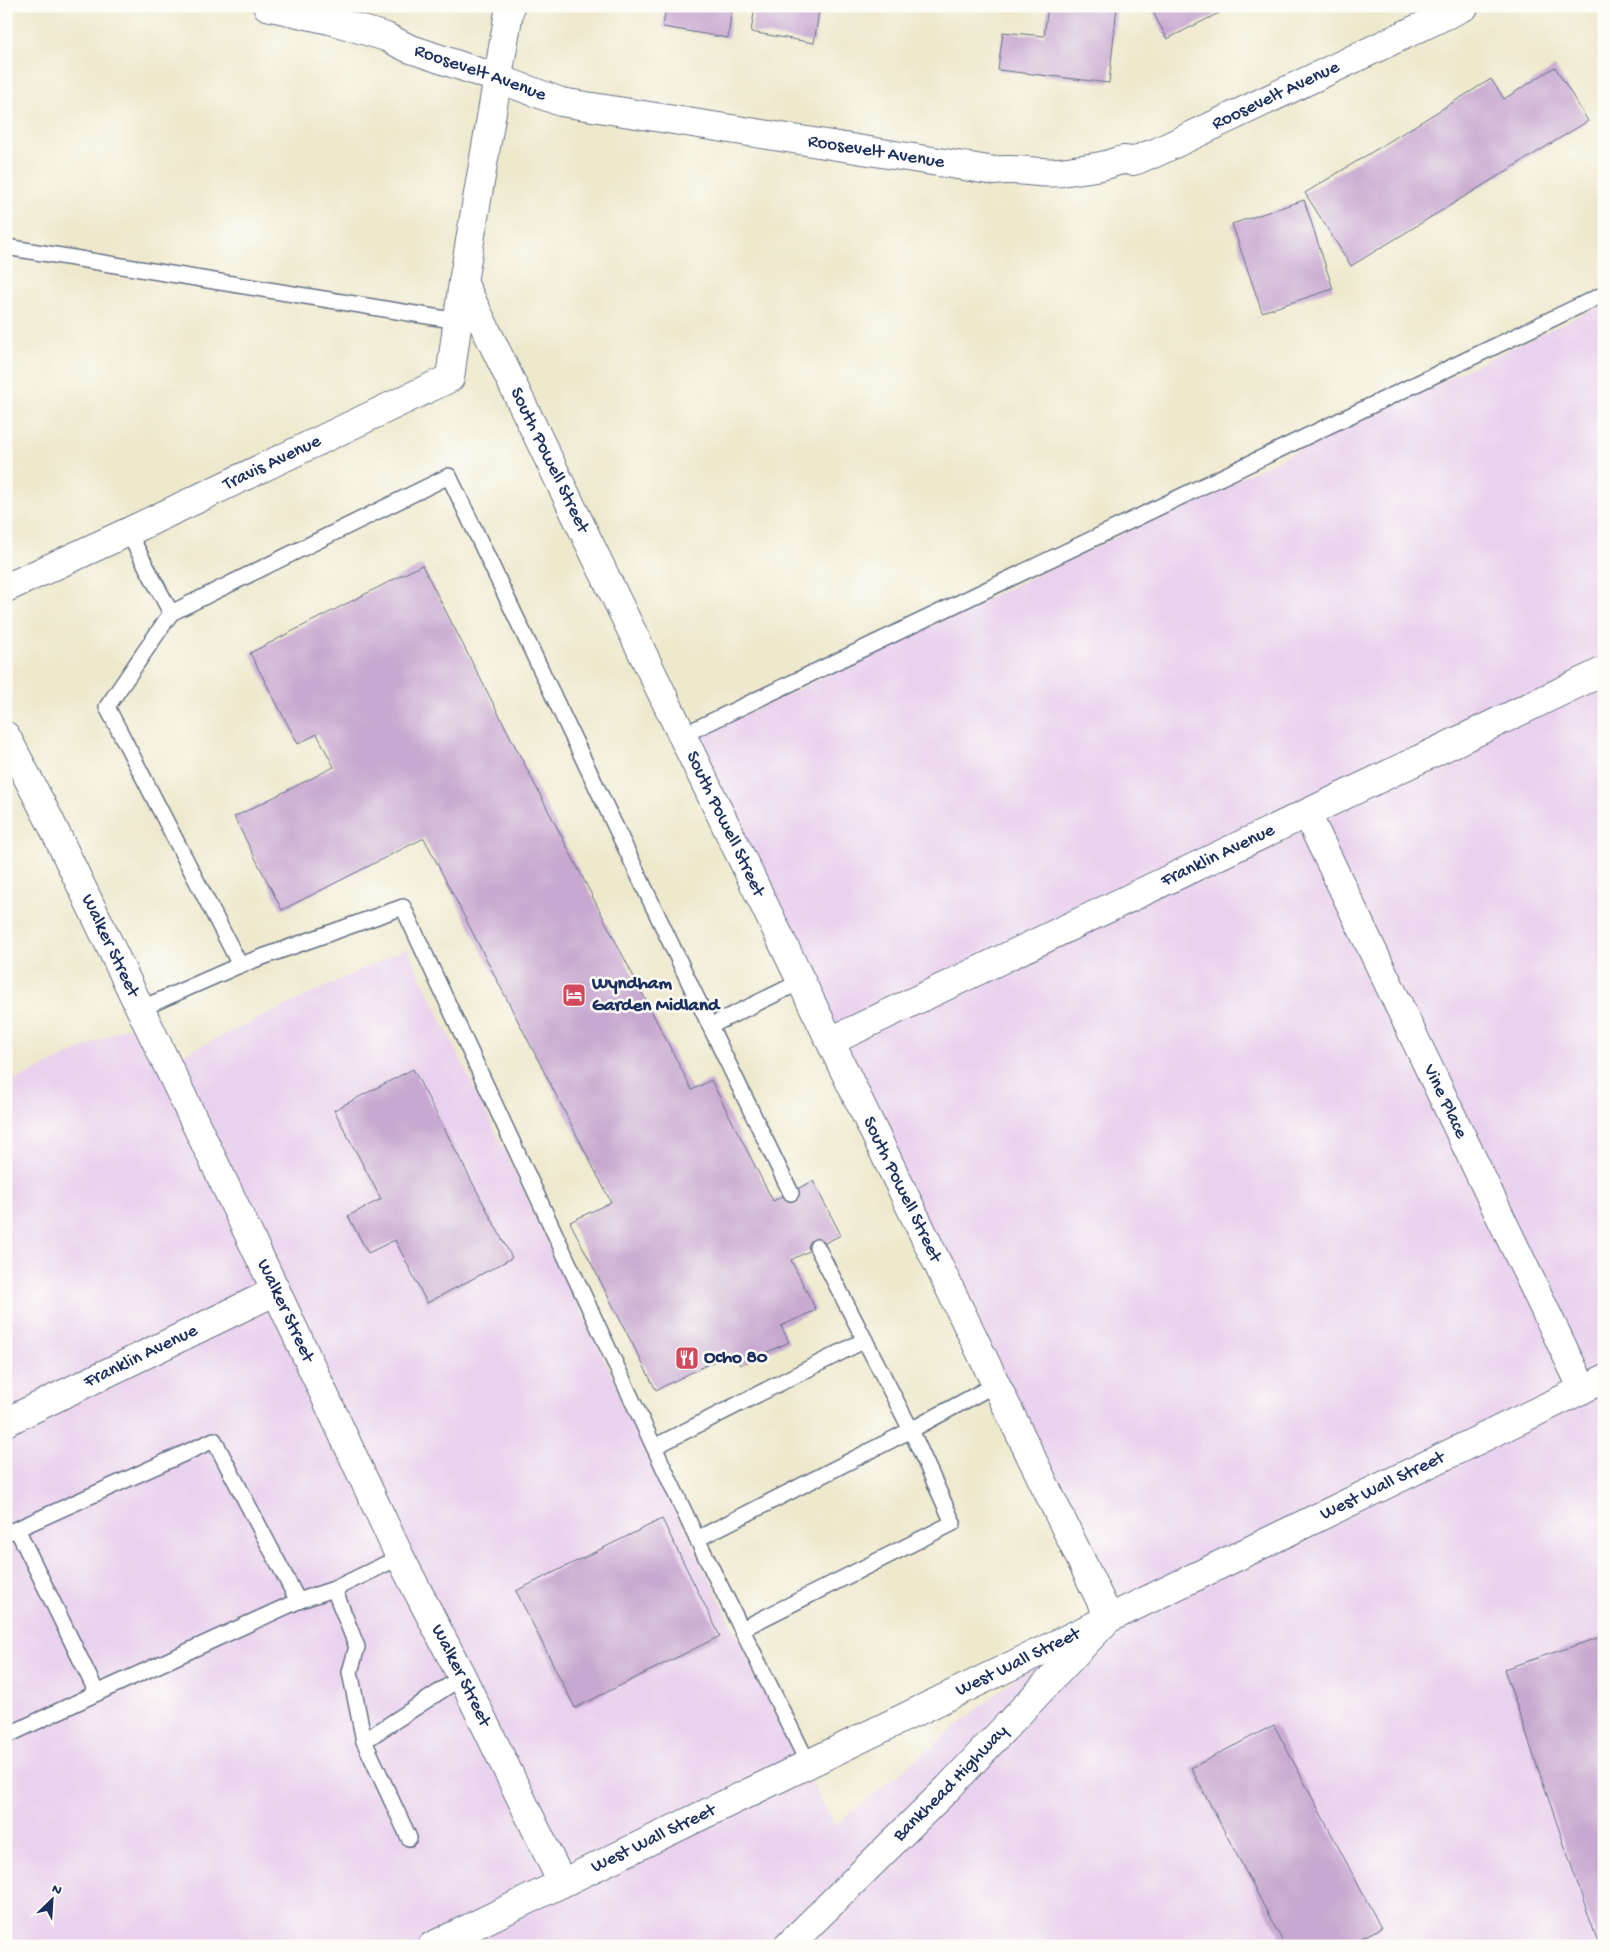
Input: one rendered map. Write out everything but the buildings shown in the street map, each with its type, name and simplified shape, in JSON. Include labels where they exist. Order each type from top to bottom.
[{"type":"street","name":"Roosevelt Avenue","points":[[267,6],[296,14],[310,15],[386,37],[408,48],[499,78],[561,102],[995,171],[1022,170],[1030,172],[1036,170],[1048,173],[1077,170],[1123,160],[1132,161],[1143,155],[1153,154],[1465,6]]},
{"type":"street","points":[[463,282],[510,6]]},
{"type":"street","name":"Travis Avenue","points":[[6,588],[128,532],[450,378],[463,282]]},
{"type":"street","name":"South Powell Street","points":[[463,282],[1109,1618]]},
{"type":"street","name":"Franklin Avenue","points":[[831,1041],[1604,671]]},
{"type":"street","name":"Walker Street","points":[[7,738],[49,818],[276,1291],[400,1557],[462,1677],[562,1883]]},
{"type":"street","name":"Vine Place","points":[[1306,814],[1580,1383],[1592,1384]]},
{"type":"street","name":"Franklin Avenue","points":[[6,1422],[276,1291]]},
{"type":"street","name":"West Wall Street","points":[[432,1946],[468,1938],[562,1883],[1592,1384]]},
{"type":"street","name":"Bankhead Highway","points":[[788,1946],[948,1788],[1109,1618]]},
{"type":"lane","points":[[6,247],[458,321]]},
{"type":"lane","points":[[683,735],[1604,294]]},
{"type":"lane","points":[[240,965],[107,707],[170,613],[449,476],[710,1026],[791,1192]]},
{"type":"lane","points":[[128,532],[170,613]]},
{"type":"lane","points":[[140,1010],[240,965],[403,907],[697,1538],[808,1763]]},
{"type":"lane","points":[[710,1026],[802,981]]},
{"type":"lane","points":[[742,1629],[952,1523],[912,1430],[817,1247]]},
{"type":"lane","points":[[654,1447],[865,1340]]},
{"type":"lane","points":[[697,1538],[912,1430],[996,1384]]},
{"type":"lane","points":[[97,1693],[12,1531],[214,1440],[298,1601]]},
{"type":"lane","points":[[6,1736],[298,1601],[334,1589],[400,1557]]},
{"type":"lane","points":[[334,1589],[357,1647],[350,1672],[364,1741],[409,1838]]},
{"type":"lane","points":[[364,1741],[462,1677]]},
{"type":"shaded area","points":[[1604,304],[1604,1946],[6,1946],[6,1085],[156,1013],[178,1057],[407,948],[764,1692],[835,1826],[1045,1654],[1117,1619],[694,739]]},
{"type":"place","name":"Wyndham Garden Midland","points":[[574,995]]},
{"type":"place","name":"Ocho 80","points":[[687,1358]]}]
